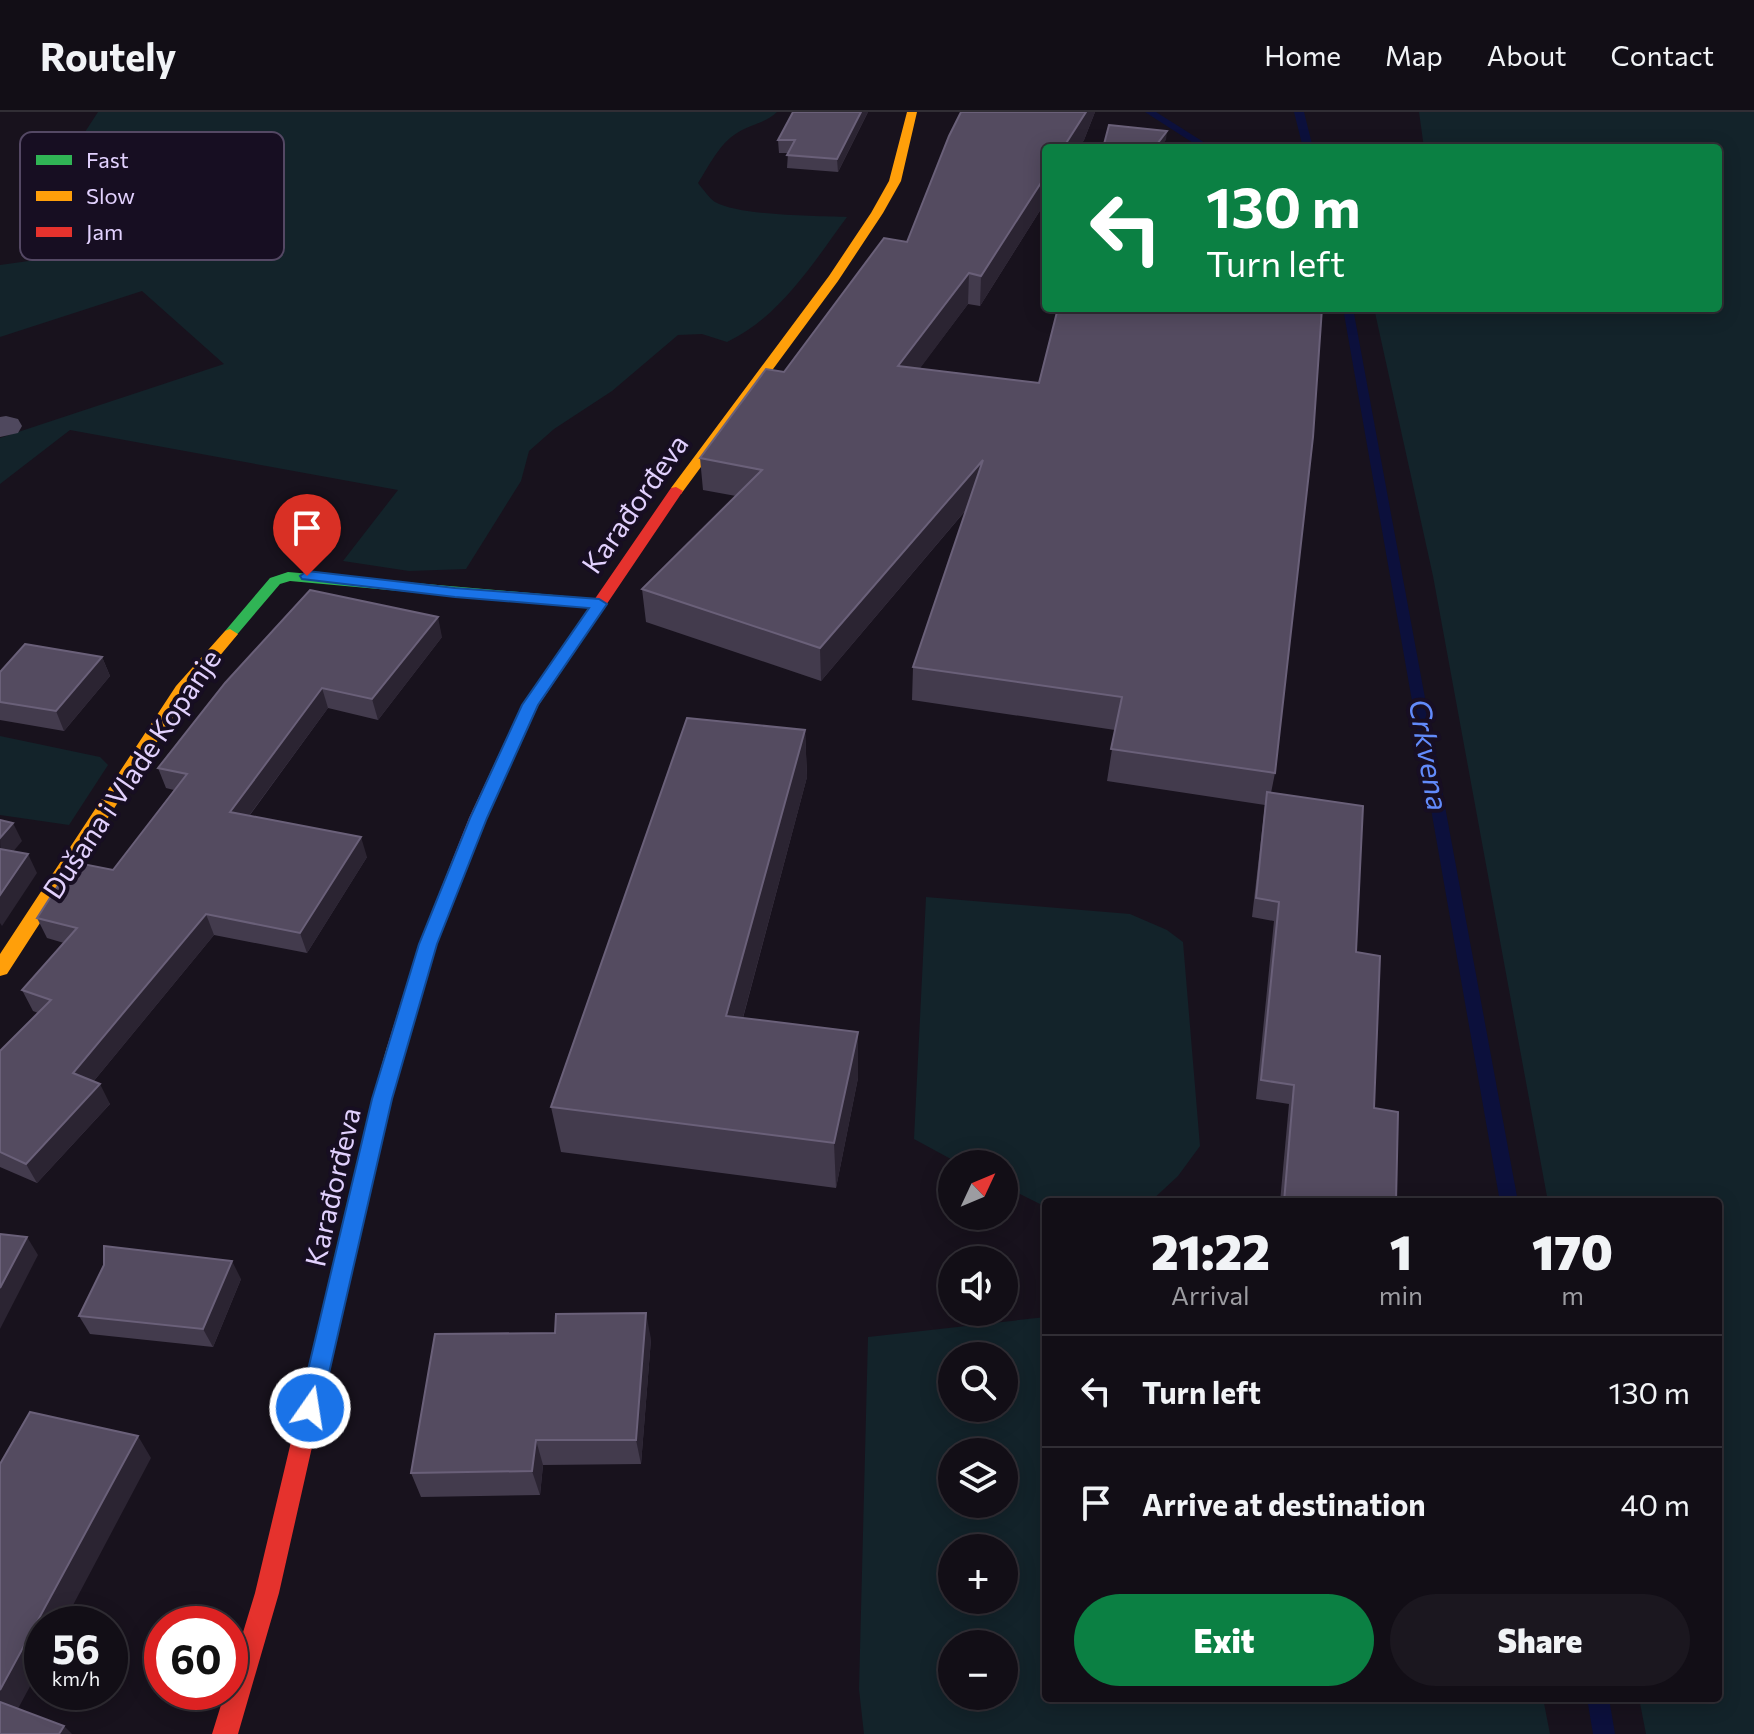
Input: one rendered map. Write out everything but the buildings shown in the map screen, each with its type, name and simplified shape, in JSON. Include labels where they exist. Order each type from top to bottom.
[{"type":"main road","name":"Karađorđeva","points":[[225,1734],[267,1593],[382,1099],[428,944],[478,818],[530,705],[680,485],[834,278],[877,213],[895,181],[912,112]]},
{"type":"main road","name":"Dušana i Vlade Kopanje","points":[[0,969],[182,690],[270,584],[288,576],[307,576],[455,593],[599,604]]},
{"type":"shaded area","points":[[98,112],[777,112],[742,130],[725,143],[698,183],[715,202],[727,207],[779,214],[847,217],[779,304],[746,331],[727,342],[702,334],[678,335],[612,391],[554,429],[529,451],[521,481],[466,569],[409,571],[343,561],[398,490],[70,430],[0,484],[0,438],[224,364],[142,291],[0,337],[0,265],[36,260],[284,260],[284,132],[85,132]]},
{"type":"shaded area","points":[[1419,112],[1754,112],[1754,1734],[1646,1734],[1640,1702],[1722,1702],[1722,1198],[1547,1198],[1433,576],[1375,312],[1722,312],[1722,144],[1423,144]]},
{"type":"shaded area","points":[[0,736],[100,757],[108,765],[69,825],[0,815]]},
{"type":"shaded area","points":[[926,897],[1130,914],[1167,930],[1183,942],[1200,1146],[1178,1176],[1154,1198],[1042,1198],[1042,1205],[1018,1193],[1018,1150],[938,1152],[914,1139]]},
{"type":"shaded area","points":[[1042,1317],[1042,1702],[1544,1702],[1550,1734],[864,1734],[859,1689],[868,1337],[966,1326],[1018,1326],[1018,1320]]},
{"type":"waterway","points":[[1150,112],[1202,144]]},
{"type":"waterway","name":"Crkvena","points":[[1299,112],[1307,144]]},
{"type":"waterway","name":"Crkvena","points":[[1349,312],[1508,1198]]},
{"type":"waterway","name":"Crkvena","points":[[1599,1702],[1604,1734]]},
{"type":"traffic: fast","points":[[230,634],[275,581],[288,576],[599,604]]},
{"type":"traffic: slow","points":[[676,491],[834,278],[877,213],[895,181],[912,112]]},
{"type":"traffic: slow","points":[[0,969],[182,690],[230,634]]},
{"type":"traffic: slow","points":[[306,1425],[382,1099],[397,1047]]},
{"type":"traffic: jam","points":[[397,1047],[428,944],[478,818],[530,705],[676,491]]},
{"type":"traffic: jam","points":[[225,1734],[267,1593],[306,1425]]},
{"type":"route","points":[[307,576],[455,593],[599,604],[530,705],[478,818],[428,944],[382,1099],[310,1408]]}]
